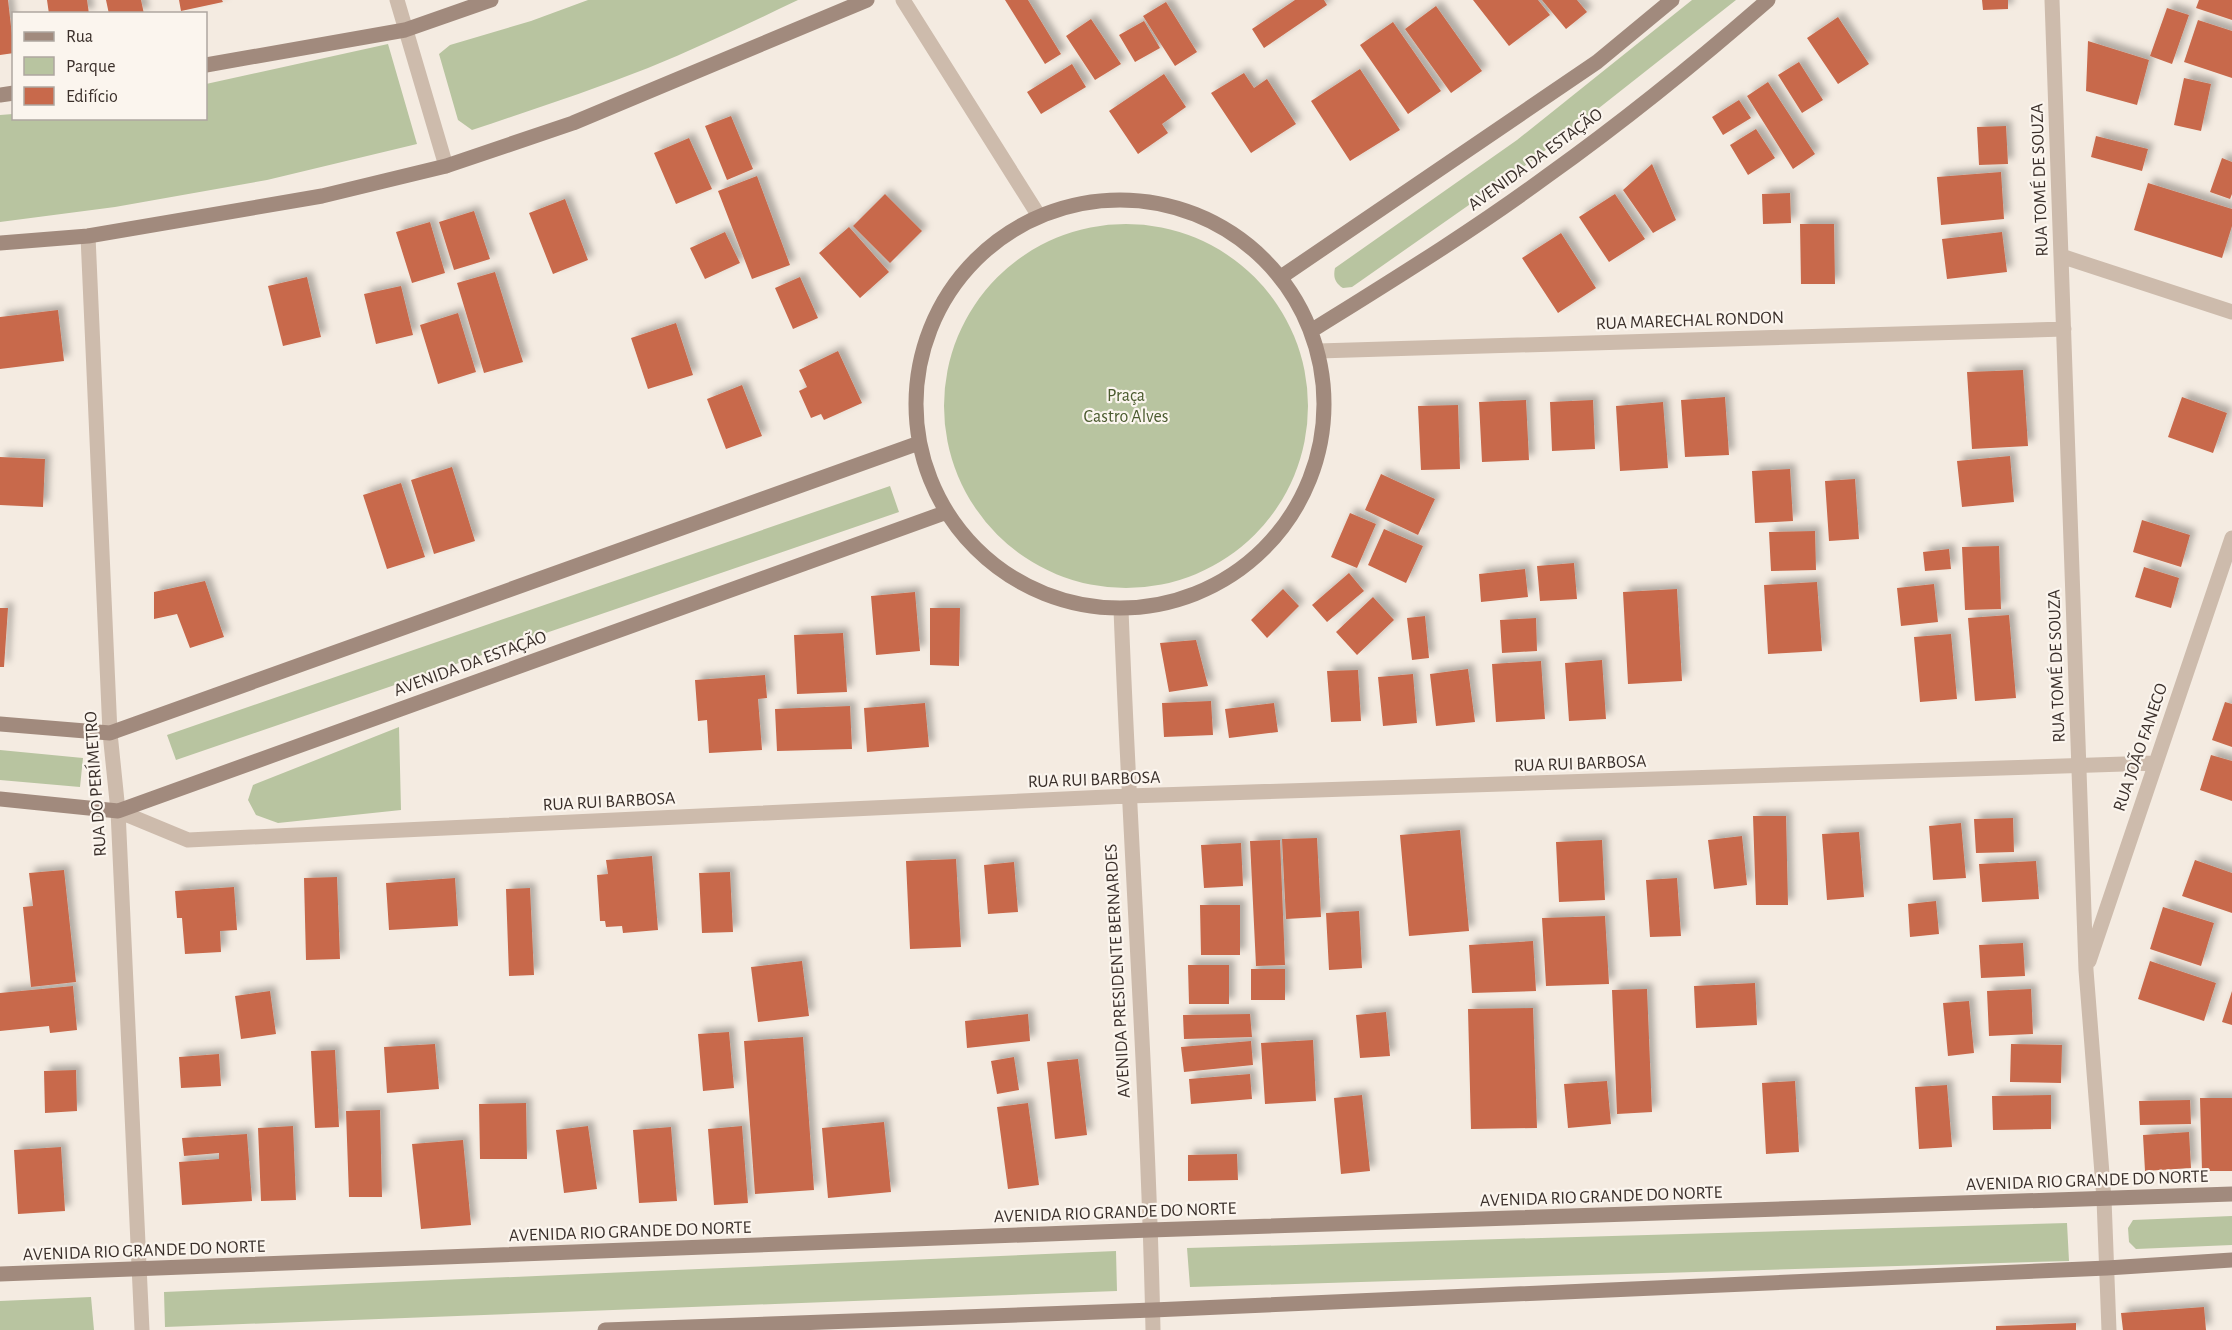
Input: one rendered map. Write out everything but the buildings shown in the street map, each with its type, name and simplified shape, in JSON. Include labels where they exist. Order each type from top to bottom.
[{"type":"street","points":[[397,0],[446,166]]},
{"type":"street","points":[[207,65],[405,30],[491,0]]},
{"type":"street","points":[[0,243],[88,236],[322,196],[446,166],[573,123],[867,0]]},
{"type":"street","points":[[903,0],[1039,216]]},
{"type":"street","points":[[1281,277],[1597,62],[1672,0]]},
{"type":"street","name":"AVENIDA DA ESTAÇÃO","points":[[1311,331],[1433,255],[1547,177],[1646,102],[1768,0]]},
{"type":"street","name":"RUA TOMÉ DE SOUZA","points":[[2052,0],[2086,970],[2104,1198],[2109,1330]]},
{"type":"street","points":[[1126,199],[1170,205],[1212,221],[1249,245],[1281,277],[1311,331],[1318,351],[1325,392],[1323,434],[1313,475],[1295,512],[1269,545],[1238,572],[1202,593],[1162,605],[1121,609],[1086,606],[1053,598],[1021,583],[992,564],[967,540],[946,512],[930,478],[919,443],[915,403],[918,374],[931,326],[950,291],[974,260],[1004,234],[1039,216],[1081,202],[1126,199]]},
{"type":"street","name":"RUA DO PERÍMETRO","points":[[88,236],[110,733],[118,811],[142,1330]]},
{"type":"street","points":[[2061,256],[2232,312]]},
{"type":"street","name":"RUA MARECHAL RONDON","points":[[1318,351],[2064,329]]},
{"type":"street","points":[[0,724],[110,733],[919,443]]},
{"type":"street","name":"AVENIDA DA ESTAÇÃO","points":[[0,799],[118,811],[946,512]]},
{"type":"street","name":"RUA JOÃO FANECO","points":[[2086,970],[2232,538]]},
{"type":"street","name":"AVENIDA PRESIDENTE BERNARDES","points":[[1121,609],[1153,1330]]},
{"type":"street","name":"RUA RUI BARBOSA","points":[[118,811],[188,840],[1128,796],[2155,764]]},
{"type":"street","name":"AVENIDA RIO GRANDE DO NORTE","points":[[0,1274],[1150,1230],[2232,1194]]},
{"type":"street","points":[[605,1330],[1153,1310],[2107,1268],[2232,1260]]},
{"type":"green space","points":[[588,0],[798,0],[667,60],[582,92],[472,130],[458,120],[439,54],[450,45],[531,21]]},
{"type":"green space","points":[[1692,0],[1736,0],[1533,160],[1352,287],[1343,288],[1336,282],[1335,268],[1517,140]]},
{"type":"green space","points":[[388,44],[417,144],[267,180],[115,207],[0,222],[0,115],[12,114],[12,120],[207,120],[207,84]]},
{"type":"green space","name":"Praça Castro Alves","points":[[1108,224],[1144,224],[1179,231],[1212,245],[1242,265],[1267,290],[1295,336],[1305,370],[1308,406],[1305,442],[1295,476],[1267,522],[1242,547],[1212,567],[1179,581],[1144,588],[1108,588],[1073,581],[1040,567],[1010,547],[985,522],[965,492],[951,459],[944,424],[944,388],[951,353],[965,320],[985,290],[1010,265],[1040,245],[1073,231]]},
{"type":"green space","points":[[890,486],[899,512],[176,760],[167,735]]},
{"type":"green space","points":[[399,727],[401,810],[278,823],[256,815],[248,800],[253,785]]},
{"type":"green space","points":[[0,750],[83,758],[80,787],[0,780]]},
{"type":"green space","points":[[2232,1216],[2232,1245],[2136,1249],[2129,1242],[2128,1228],[2133,1220]]},
{"type":"green space","points":[[2067,1223],[2069,1261],[1190,1287],[1187,1248]]},
{"type":"green space","points":[[1116,1251],[1117,1291],[165,1327],[164,1292]]},
{"type":"green space","points":[[91,1297],[94,1330],[0,1330],[0,1301]]}]
